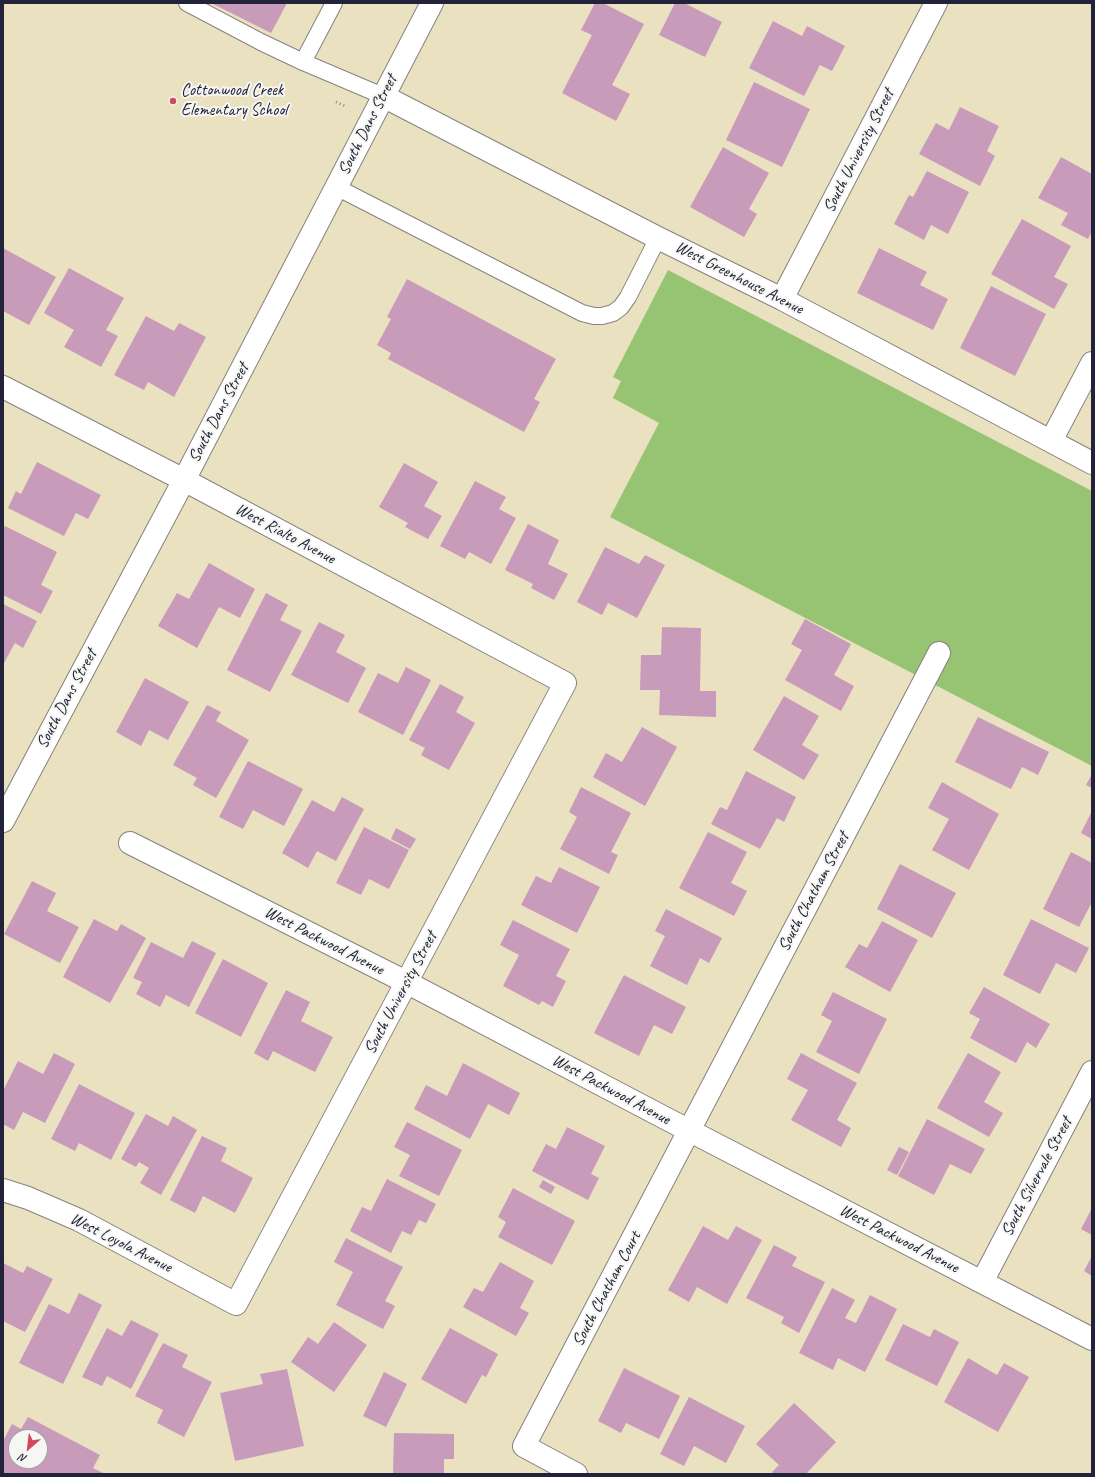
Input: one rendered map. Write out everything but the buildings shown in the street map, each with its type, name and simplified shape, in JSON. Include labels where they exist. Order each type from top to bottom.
[{"type":"street","name":"South Dans Street","points":[[3,821],[184,480],[432,3]]},
{"type":"street","name":"South University Street","points":[[782,299],[936,3]]},
{"type":"street","name":"West Greenhouse Avenue","points":[[383,96],[658,238],[782,299],[1092,463]]},
{"type":"street","points":[[1051,441],[1092,363]]},
{"type":"street","name":"West Rialto Avenue","points":[[3,387],[184,480],[565,683]]},
{"type":"street","name":"South Chatham Street","points":[[689,1131],[939,653]]},
{"type":"street","name":"South University Street","points":[[236,1304],[565,683]]},
{"type":"street","name":"West Packwood Avenue","points":[[130,843],[406,982],[689,1131],[1092,1339]]},
{"type":"street","name":"South Silvervale Street","points":[[982,1282],[1092,1072]]},
{"type":"street","name":"South Chatham Court","points":[[576,1474],[524,1446],[689,1131]]},
{"type":"street","name":"West Loyola Avenue","points":[[3,1190],[28,1198],[79,1220],[236,1304]]},
{"type":"lane","points":[[187,3],[261,42],[303,62],[383,96]]},
{"type":"lane","points":[[303,62],[334,3]]},
{"type":"lane","points":[[336,187],[582,313],[594,316],[602,316],[613,313],[621,307],[628,297],[658,238]]},
{"type":"green space","points":[[668,270],[1092,491],[1092,766],[610,517],[659,423],[613,398],[621,381],[613,377]]},
{"type":"place","name":"Cottonwood Creek Elementary School","points":[[173,101]]}]
